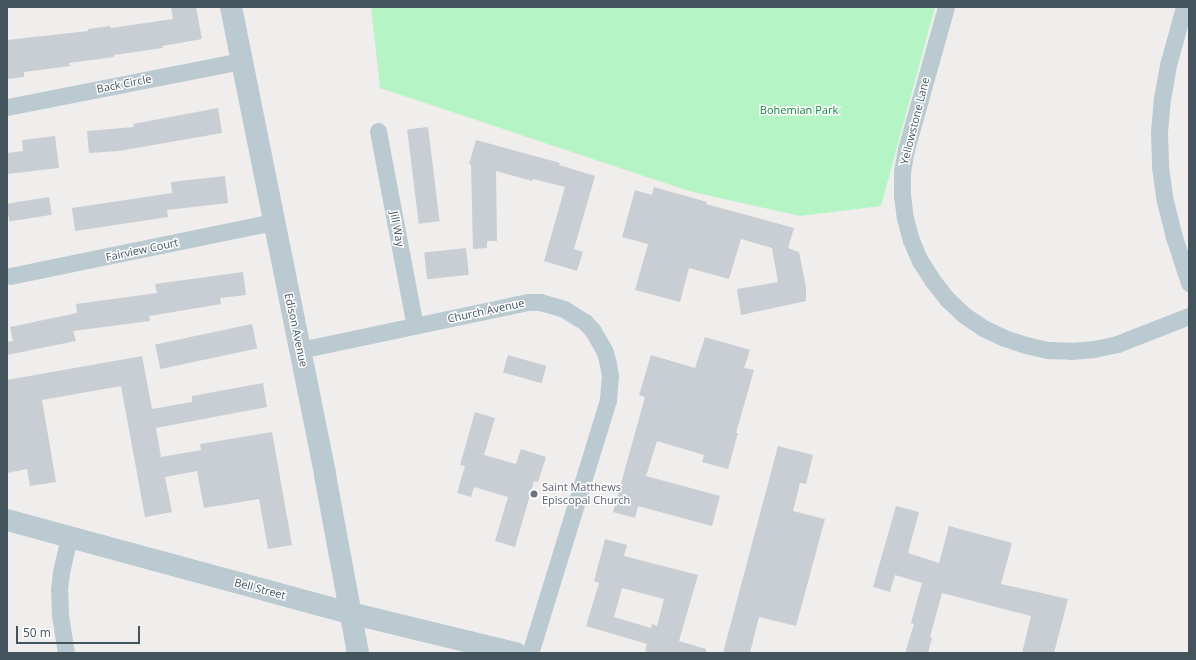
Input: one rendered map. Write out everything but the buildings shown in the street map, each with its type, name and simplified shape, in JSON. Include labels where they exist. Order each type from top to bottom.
[{"type":"street","name":"Edison Avenue","points":[[231,7],[273,222],[300,350],[358,653]]},
{"type":"street","name":"Yellowstone Lane","points":[[946,7],[906,149],[902,172],[902,195],[905,218],[911,240],[920,262],[947,299],[964,315],[983,328],[1011,341],[1048,350],[1072,351],[1094,349],[1117,344],[1189,316]]},
{"type":"street","points":[[1184,7],[1168,65],[1162,98],[1159,133],[1160,167],[1165,201],[1173,234],[1189,282]]},
{"type":"street","name":"Back Circle","points":[[7,107],[241,61]]},
{"type":"street","name":"Jill Way","points":[[378,131],[415,326]]},
{"type":"street","name":"Fairview Court","points":[[10,276],[273,222]]},
{"type":"street","name":"Church Avenue","points":[[300,350],[517,304],[540,302],[564,309],[585,322],[593,331],[605,352],[610,376],[608,400],[530,653]]},
{"type":"street","name":"Bell Street","points":[[7,520],[350,613],[515,653]]},
{"type":"street","points":[[66,653],[60,614],[59,590],[61,572],[69,537]]},
{"type":"green space","name":"Bohemian Park","points":[[371,7],[935,7],[881,206],[800,216],[689,191],[380,88]]},
{"type":"place","name":"Saint Matthews Episcopal Church","points":[[534,494]]}]
